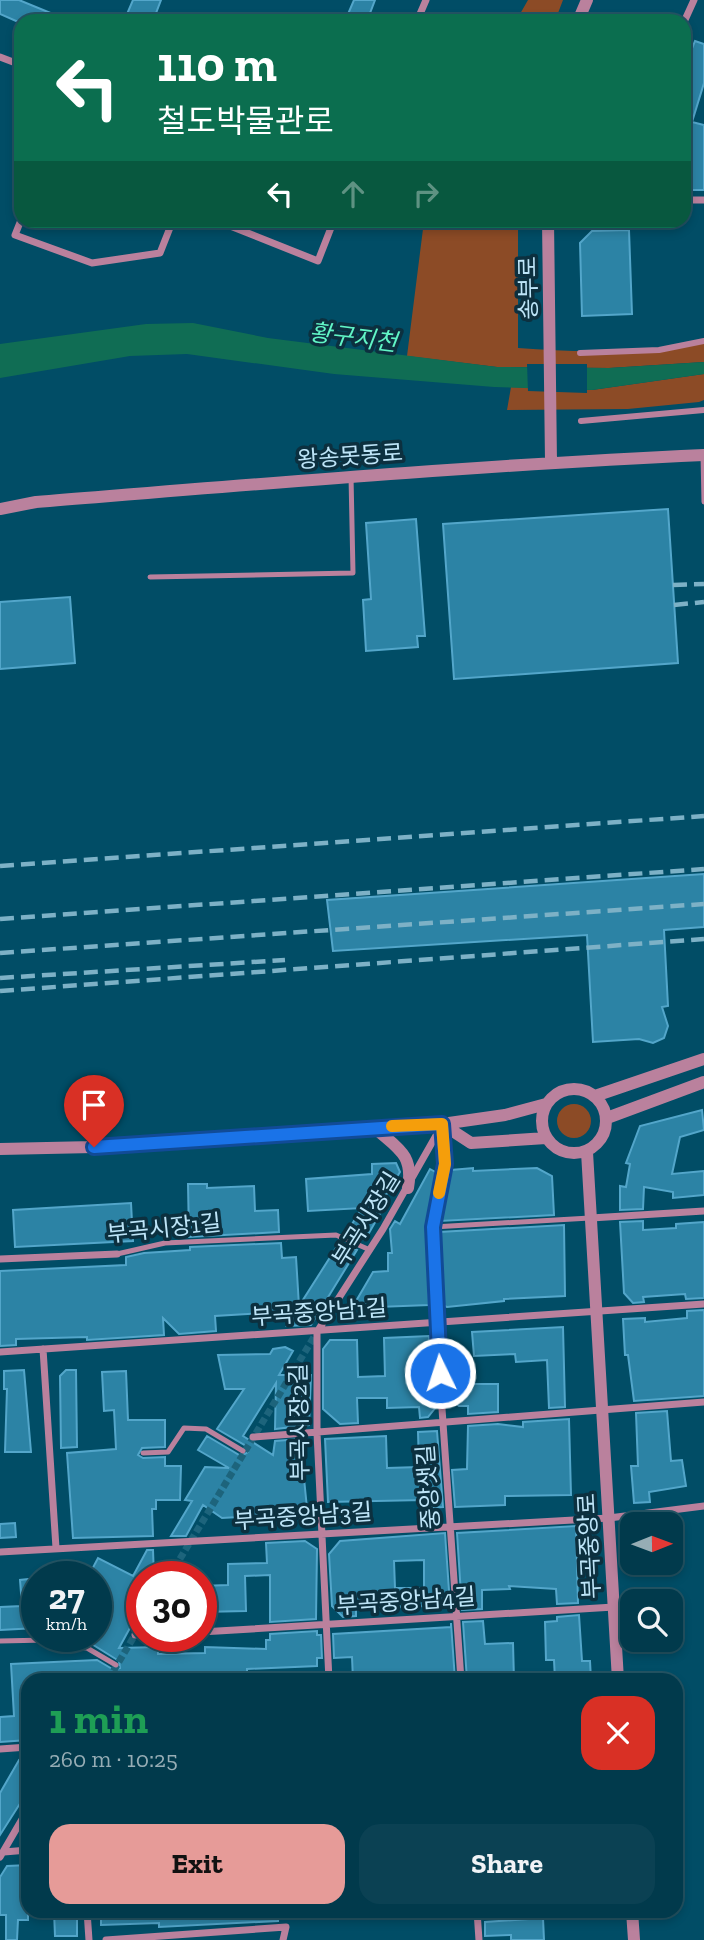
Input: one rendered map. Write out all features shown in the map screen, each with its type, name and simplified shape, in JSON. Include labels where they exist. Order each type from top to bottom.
[{"type":"street","points":[[18,228],[15,235],[92,263],[160,253],[170,228]]},
{"type":"street","points":[[235,228],[318,261],[331,228]]},
{"type":"street","name":"송부로","points":[[548,228],[551,462]]},
{"type":"street","points":[[580,353],[659,350],[704,341]]},
{"type":"street","points":[[581,421],[676,410],[704,410]]},
{"type":"street","name":"왕송못동로","points":[[0,509],[36,502],[351,477],[551,462],[704,455]]},
{"type":"street","points":[[595,1096],[704,1059]]},
{"type":"street","points":[[607,1118],[704,1082]]},
{"type":"street","points":[[442,1124],[471,1143],[546,1138],[564,1152],[587,1152],[600,1142],[607,1118],[595,1096],[578,1089],[569,1089],[552,1097],[542,1115],[546,1138]]},
{"type":"street","points":[[0,1149],[94,1147],[442,1124],[505,1115],[547,1104]]},
{"type":"street","name":"부곡시장길","points":[[317,1332],[408,1188],[442,1124]]},
{"type":"street","name":"중앙샛길","points":[[442,1124],[445,1164],[433,1227],[436,1323],[460,1673]]},
{"type":"street","points":[[375,1128],[405,1154],[410,1175],[408,1188]]},
{"type":"street","name":"부곡중앙로","points":[[587,1152],[618,1673]]},
{"type":"street","points":[[590,1218],[704,1211]]},
{"type":"street","name":"부곡시장1길","points":[[0,1259],[117,1254]]},
{"type":"street","name":"부곡중앙남1길","points":[[0,1352],[704,1304]]},
{"type":"street","name":"부곡시장2길","points":[[317,1332],[317,1433],[330,1673]]},
{"type":"street","points":[[43,1349],[56,1548]]},
{"type":"street","points":[[253,1437],[704,1402]]},
{"type":"street","name":"부곡중앙남3길","points":[[0,1552],[609,1518],[704,1506]]},
{"type":"street","name":"부곡중앙남4길","points":[[217,1631],[614,1607]]},
{"type":"street","points":[[0,1749],[21,1748]]},
{"type":"street","points":[[2,1854],[21,1822]]},
{"type":"street","points":[[2,1854],[21,1851]]},
{"type":"street","points":[[87,1918],[89,1940]]},
{"type":"street","points":[[477,1918],[479,1940]]},
{"type":"street","points":[[632,1918],[634,1940]]},
{"type":"street","points":[[106,1940],[286,1927],[284,1940]]},
{"type":"lane","points":[[704,455],[704,502]]},
{"type":"lane","points":[[150,577],[353,573],[351,477]]},
{"type":"lane","points":[[433,1227],[590,1218]]},
{"type":"lane","name":"부곡시장1길","points":[[117,1254],[166,1243],[336,1235],[370,1250]]},
{"type":"lane","points":[[143,1453],[168,1452],[184,1428],[206,1429],[243,1451]]},
{"type":"lane","points":[[0,1641],[47,1640],[55,1646],[87,1648],[116,1665]]},
{"type":"shaded area","points":[[528,0],[563,0],[558,14],[520,14]]},
{"type":"shaded area","points":[[423,228],[518,228],[518,348],[612,351],[704,341],[704,362],[609,368],[497,367],[407,356]]},
{"type":"shaded area","name":"황구지천","points":[[193,323],[268,338],[497,367],[609,368],[704,362],[704,374],[592,390],[494,387],[334,374],[187,354],[130,356],[0,378],[0,344],[146,324]]},
{"type":"shaded area","points":[[704,374],[704,400],[699,402],[628,409],[507,410],[511,387],[592,390]]},
{"type":"shaded area","points":[[574,1104],[586,1109],[591,1121],[586,1133],[574,1138],[562,1133],[557,1121],[562,1109]]},
{"type":"pier","points":[[527,364],[587,364],[587,393],[528,391]]},
{"type":"building","points":[[0,0],[19,0],[53,14],[14,14],[14,20],[0,14]]},
{"type":"building","points":[[133,0],[161,0],[156,14],[127,14]]},
{"type":"building","points":[[354,0],[375,0],[370,14],[348,14]]},
{"type":"building","points":[[695,41],[704,44],[704,83],[692,122],[704,125],[704,190],[691,190],[691,51]]},
{"type":"building","points":[[629,230],[632,314],[582,316],[580,243],[592,231]]},
{"type":"building","points":[[668,509],[678,663],[454,679],[443,524]]},
{"type":"building","points":[[416,519],[425,636],[417,636],[418,647],[366,651],[363,600],[371,599],[366,523]]},
{"type":"building","points":[[70,597],[75,663],[0,669],[0,602]]},
{"type":"building","points":[[704,874],[704,927],[664,930],[668,1006],[662,1007],[668,1026],[664,1038],[653,1043],[639,1039],[593,1042],[587,935],[333,951],[327,900]]},
{"type":"building","points":[[702,1110],[704,1130],[680,1137],[672,1174],[704,1171],[704,1195],[673,1198],[673,1192],[644,1187],[643,1209],[620,1210],[620,1186],[626,1187],[630,1164],[626,1163],[640,1126]]},
{"type":"building","points":[[396,1163],[400,1172],[377,1210],[381,1212],[365,1240],[347,1232],[362,1208],[308,1211],[306,1179],[372,1174],[372,1164]]},
{"type":"building","points":[[473,1168],[473,1171],[537,1168],[552,1176],[554,1215],[440,1221],[451,1170]]},
{"type":"building","points":[[430,1169],[437,1173],[427,1227],[429,1305],[352,1308],[373,1272],[388,1271],[388,1253],[392,1253],[390,1229],[395,1221],[400,1224]]},
{"type":"building","points":[[188,1184],[207,1184],[207,1188],[254,1186],[255,1211],[278,1210],[279,1232],[189,1237]]},
{"type":"building","points":[[131,1203],[133,1241],[15,1247],[13,1210]]},
{"type":"building","points":[[643,1221],[643,1230],[676,1228],[676,1224],[704,1222],[704,1298],[686,1299],[685,1294],[643,1297],[644,1302],[633,1303],[624,1293],[620,1222]]},
{"type":"building","points":[[564,1225],[565,1296],[504,1299],[447,1307],[442,1305],[439,1232]]},
{"type":"building","points":[[281,1243],[282,1258],[296,1257],[299,1306],[336,1248],[348,1246],[357,1250],[311,1325],[287,1326],[296,1311],[215,1316],[216,1331],[179,1334],[163,1318],[164,1335],[87,1340],[87,1337],[16,1339],[16,1345],[0,1346],[0,1271],[126,1265],[126,1257],[144,1253],[190,1250],[190,1247]]},
{"type":"building","points":[[704,1310],[704,1396],[634,1401],[628,1355],[625,1355],[623,1319],[645,1318],[645,1322],[687,1318],[687,1311]]},
{"type":"building","points":[[563,1327],[565,1407],[549,1408],[547,1360],[516,1362],[515,1354],[474,1356],[472,1332]]},
{"type":"building","points":[[429,1336],[436,1407],[428,1417],[420,1418],[419,1407],[387,1408],[387,1398],[357,1398],[358,1423],[340,1424],[323,1409],[323,1349],[330,1340],[357,1340],[358,1377],[385,1376],[384,1338]]},
{"type":"building","points":[[285,1347],[293,1351],[279,1375],[311,1375],[309,1425],[275,1429],[276,1383],[243,1436],[273,1455],[275,1441],[300,1439],[308,1518],[279,1518],[279,1509],[260,1509],[256,1516],[222,1518],[203,1505],[186,1536],[171,1536],[192,1501],[185,1500],[205,1467],[229,1468],[198,1450],[207,1436],[241,1456],[248,1452],[246,1446],[217,1429],[244,1389],[225,1389],[218,1355],[270,1354],[273,1349]]},
{"type":"building","points":[[24,1370],[31,1452],[5,1452],[7,1389],[4,1389],[4,1371]]},
{"type":"building","points":[[66,1370],[76,1370],[77,1447],[61,1448],[60,1376]]},
{"type":"building","points":[[126,1371],[128,1420],[165,1420],[165,1447],[142,1448],[138,1455],[143,1458],[165,1457],[165,1466],[181,1466],[180,1500],[156,1500],[156,1509],[152,1509],[153,1536],[73,1538],[67,1453],[116,1449],[114,1410],[104,1411],[102,1372]]},
{"type":"building","points":[[474,1373],[474,1384],[498,1384],[498,1412],[468,1414],[468,1406],[459,1406],[447,1396],[446,1376]]},
{"type":"building","points":[[667,1411],[671,1461],[682,1460],[686,1486],[649,1492],[650,1502],[634,1503],[631,1466],[638,1466],[636,1413]]},
{"type":"building","points":[[569,1419],[571,1495],[505,1496],[505,1505],[455,1507],[452,1470],[467,1469],[468,1426],[498,1424],[523,1427],[523,1422]]},
{"type":"building","points":[[437,1431],[443,1507],[425,1508],[424,1500],[328,1502],[325,1439],[386,1436],[387,1468],[419,1467],[418,1432]]},
{"type":"building","points":[[15,1523],[16,1537],[0,1538],[0,1524]]},
{"type":"building","points":[[576,1526],[578,1603],[557,1604],[556,1589],[509,1586],[510,1589],[482,1590],[482,1609],[462,1610],[457,1533]]},
{"type":"building","points":[[445,1533],[450,1605],[356,1609],[356,1616],[343,1617],[332,1606],[329,1554],[340,1541]],"holes":[[[424,1560],[424,1588],[395,1588],[394,1561]]]},
{"type":"building","points":[[305,1541],[317,1549],[316,1619],[270,1622],[270,1575],[245,1576],[246,1611],[217,1612],[217,1585],[228,1585],[228,1564],[267,1563],[266,1543]]},
{"type":"building","points":[[147,1550],[153,1550],[153,1561],[141,1561]]},
{"type":"building","points":[[112,1565],[126,1572],[126,1635],[119,1648],[126,1648],[126,1652],[205,1653],[217,1652],[217,1647],[266,1649],[266,1640],[270,1640],[270,1634],[317,1631],[317,1635],[321,1635],[322,1658],[317,1658],[317,1666],[247,1669],[247,1673],[21,1673],[21,1740],[0,1742],[0,1717],[14,1716],[11,1664],[97,1660],[114,1670],[120,1668],[119,1661],[104,1652],[112,1652]]},
{"type":"building","points":[[21,1606],[21,1629],[0,1630],[0,1607]]},
{"type":"building","points":[[579,1615],[582,1661],[590,1661],[591,1673],[555,1673],[554,1660],[546,1660],[545,1622],[557,1621],[557,1617]]},
{"type":"building","points":[[483,1621],[485,1644],[513,1643],[514,1673],[467,1673],[463,1622]]},
{"type":"building","points":[[451,1623],[455,1673],[353,1673],[352,1657],[334,1658],[333,1634],[451,1627]]},
{"type":"building","points":[[19,1760],[21,1761],[21,1802],[0,1835],[0,1793]]},
{"type":"building","points":[[21,1865],[21,1918],[28,1920],[18,1920],[17,1940],[6,1940],[6,1915],[0,1915],[0,1877],[7,1866]]},
{"type":"building","points":[[54,1918],[77,1918],[77,1936],[55,1936]]},
{"type":"building","points":[[101,1918],[278,1918],[278,1921],[159,1927],[159,1923],[101,1925]]},
{"type":"building","points":[[543,1918],[544,1940],[511,1940],[511,1935],[485,1936],[485,1922]]},
{"type":"tunnel","points":[[179,1561],[317,1332]]},
{"type":"tunnel","points":[[112,1673],[126,1650]]},
{"type":"railway","points":[[673,585],[704,584]]},
{"type":"railway","points":[[674,605],[704,602]]},
{"type":"railway","points":[[0,866],[704,816]]},
{"type":"railway","points":[[0,919],[704,869]]},
{"type":"railway","points":[[0,953],[704,904]]},
{"type":"railway","points":[[0,991],[704,939]]},
{"type":"railway","points":[[0,978],[285,960]]},
{"type":"slow traffic","points":[[392,1126],[442,1124],[445,1164],[439,1193]]},
{"type":"route","points":[[94,1147],[442,1124],[445,1164],[433,1227],[440,1373]]}]
